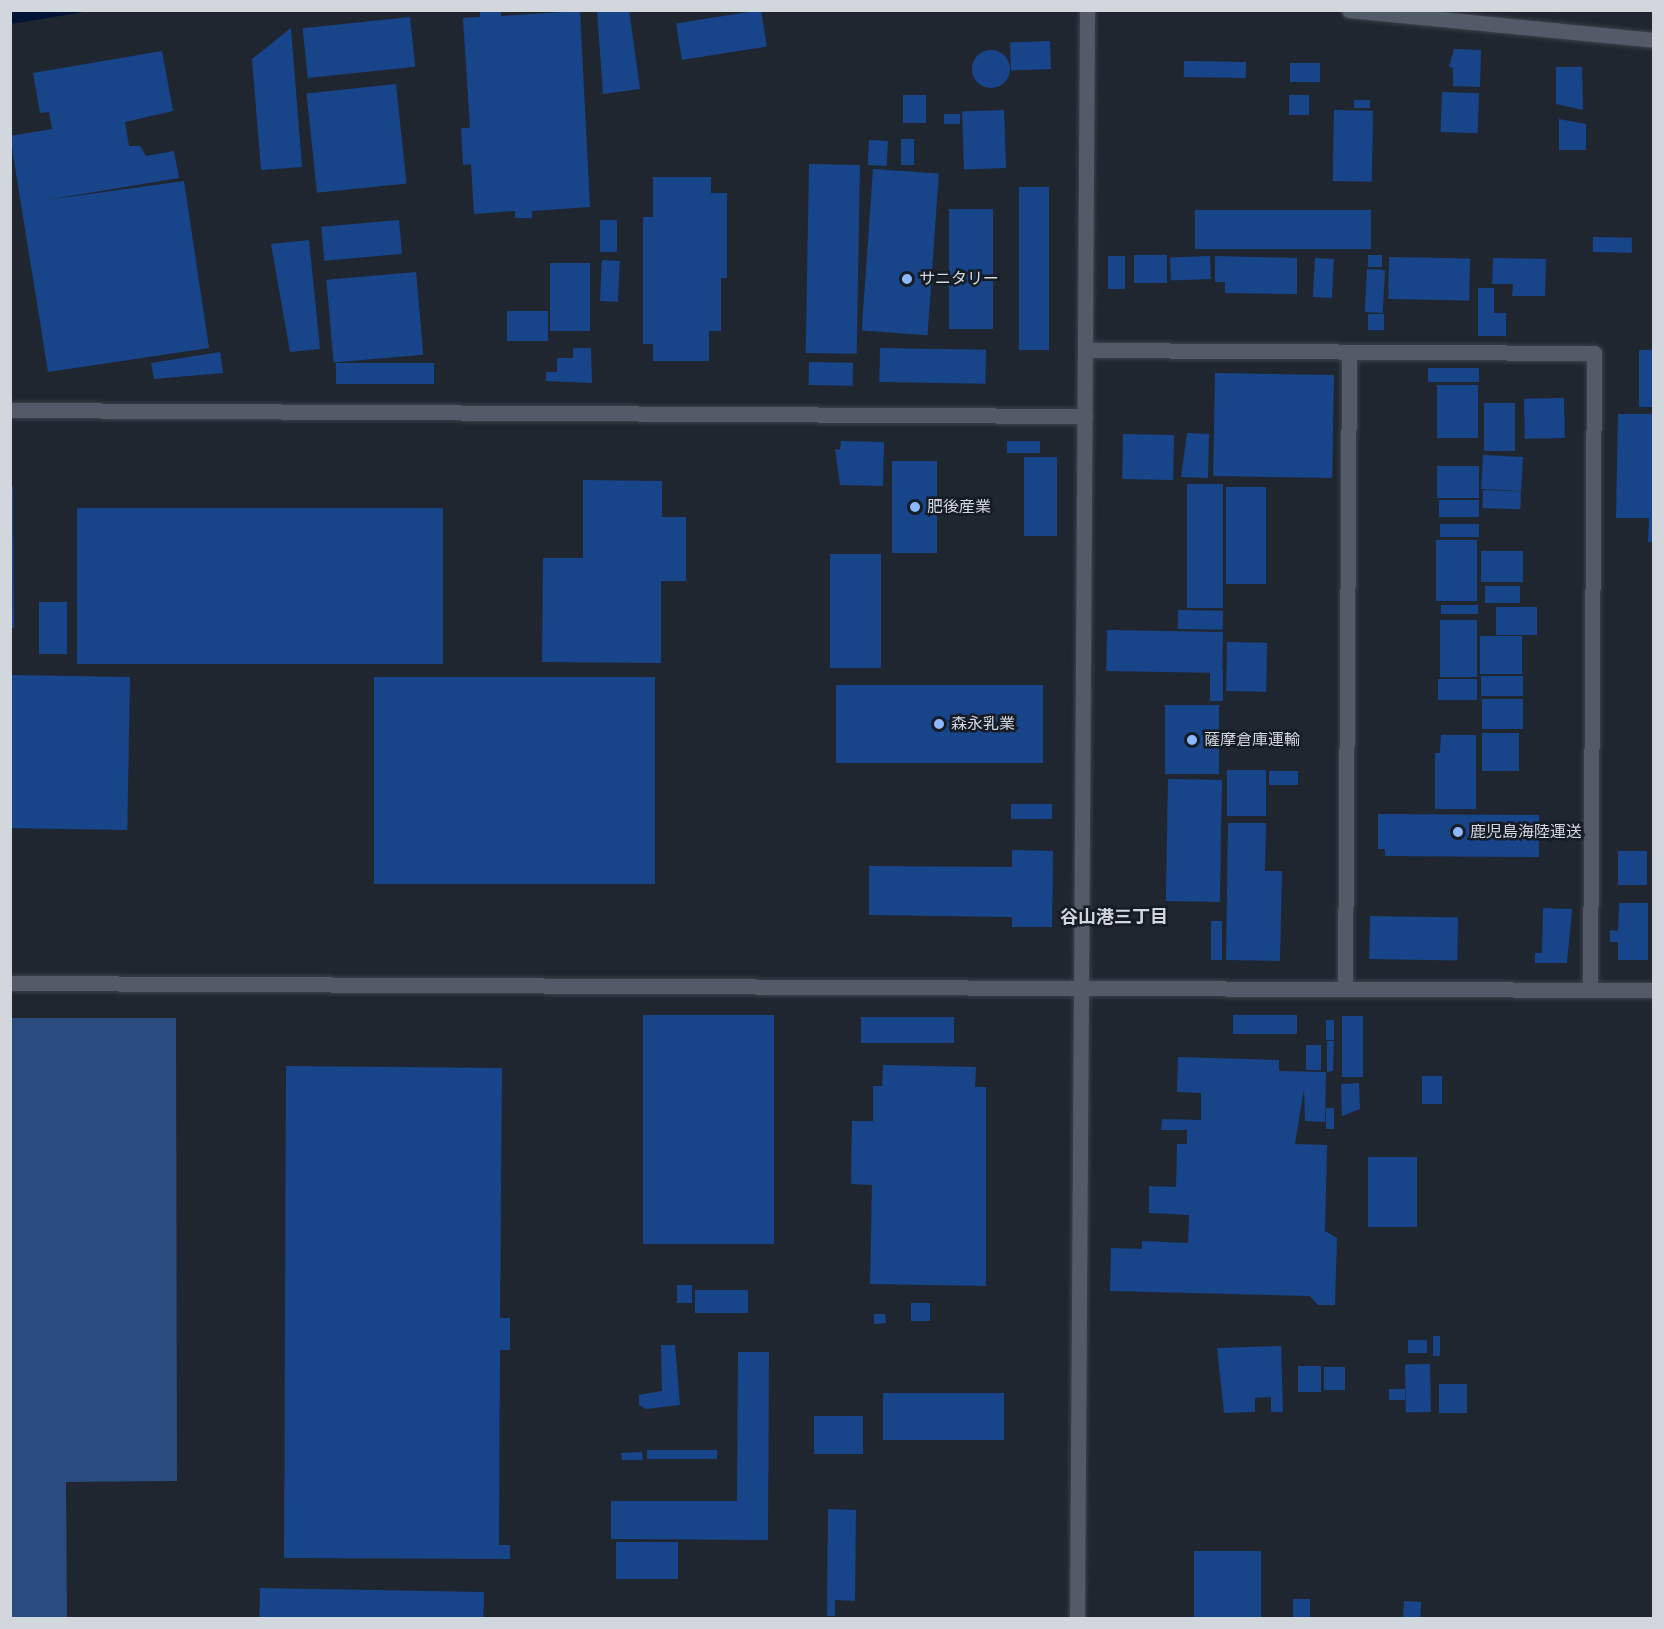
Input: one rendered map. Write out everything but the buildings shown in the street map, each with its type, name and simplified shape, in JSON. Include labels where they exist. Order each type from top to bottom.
[{"type":"street","points":[[1077,1618],[1088,10]]},
{"type":"street","points":[[1349,10],[1653,39]]},
{"type":"street","points":[[1085,350],[1594,353],[1590,990]]},
{"type":"street","points":[[1345,989],[1349,352]]},
{"type":"street","points":[[10,410],[1085,416]]},
{"type":"street","points":[[10,983],[1653,990]]},
{"type":"shaded area","points":[[11,10],[90,10],[90,11],[11,24]]},
{"type":"shaded area","points":[[11,1018],[176,1018],[177,1481],[66,1482],[67,1618],[11,1618]]},
{"type":"place","name":"サニタリー","points":[[907,279]]},
{"type":"place","name":"肥後産業","points":[[915,507]]},
{"type":"place","name":"森永乳業","points":[[939,724]]},
{"type":"place","name":"薩摩倉庫運輸","points":[[1192,740]]},
{"type":"place","name":"鹿児島海陸運送","points":[[1458,832]]},
{"type":"district","name":"谷山港三丁目","points":[[1114,917]]}]
